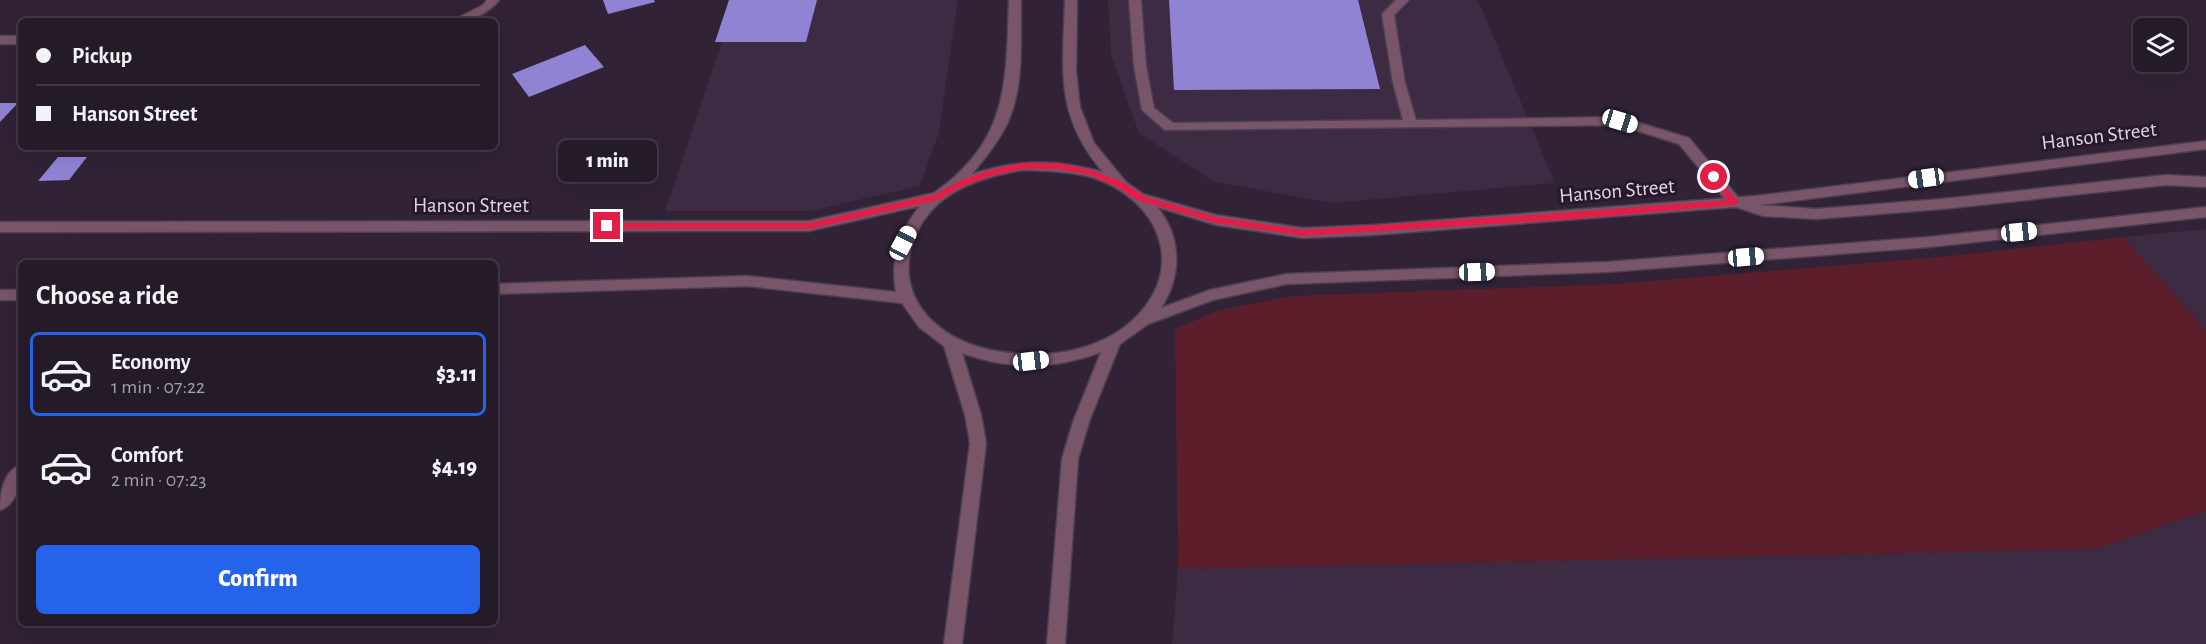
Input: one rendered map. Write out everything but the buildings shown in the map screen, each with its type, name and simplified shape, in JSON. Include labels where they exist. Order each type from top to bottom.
[{"type":"street","points":[[464,18],[487,7],[493,0]]},
{"type":"street","points":[[956,186],[995,134],[1004,116],[1010,88],[1015,0]]},
{"type":"street","points":[[1071,0],[1071,77],[1075,113],[1086,140],[1122,186]]},
{"type":"street","points":[[1135,0],[1140,66],[1148,110],[1170,127],[1620,121],[1684,141],[1735,202],[1763,212],[1816,214],[1942,204],[2166,180],[2206,182]]},
{"type":"street","points":[[1403,0],[1388,14],[1398,83],[1411,124]]},
{"type":"street","points":[[0,40],[18,40]]},
{"type":"street","name":"Hanson Street","points":[[1141,198],[1216,220],[1303,233],[1548,218],[1735,202],[2206,145]]},
{"type":"street","name":"Hanson Street","points":[[1144,320],[1162,296],[1171,270],[1170,243],[1160,219],[1141,198],[1122,186],[1092,173],[1058,166],[1022,166],[988,173],[956,186],[938,197],[916,218],[903,243],[899,270],[906,298],[923,322],[951,342],[988,356],[1031,361],[1074,356],[1113,342],[1144,320],[1210,295],[1242,286],[1287,279],[1619,266],[1929,242],[2206,212]]},
{"type":"street","name":"Hanson Street","points":[[0,227],[809,226],[938,197]]},
{"type":"street","points":[[498,289],[747,281],[906,298]]},
{"type":"street","points":[[0,295],[18,296]]},
{"type":"street","points":[[951,342],[974,415],[978,443],[953,644]]},
{"type":"street","points":[[1056,644],[1070,459],[1081,422],[1113,342]]},
{"type":"street","points":[[0,503],[18,476]]},
{"type":"shaded area","points":[[736,0],[958,0],[939,132],[920,186],[810,211],[665,211]]},
{"type":"shaded area","points":[[1108,0],[1478,0],[1555,183],[1334,203],[1214,182],[1139,133],[1111,55]]},
{"type":"shaded area","points":[[2206,229],[2206,330],[2123,237]]},
{"type":"shaded area","points":[[2123,237],[2206,330],[2206,511],[2095,549],[1178,569],[1175,329],[1219,310],[1292,296],[1615,284],[1940,257]]},
{"type":"shaded area","points":[[2206,511],[2206,644],[1172,644],[1178,569],[2095,549]]},
{"type":"route","points":[[607,226],[809,226],[938,197],[956,186],[988,173],[1022,166],[1058,166],[1092,173],[1122,186],[1141,198],[1216,220],[1303,233],[1560,217],[1735,202],[1714,177]]}]
